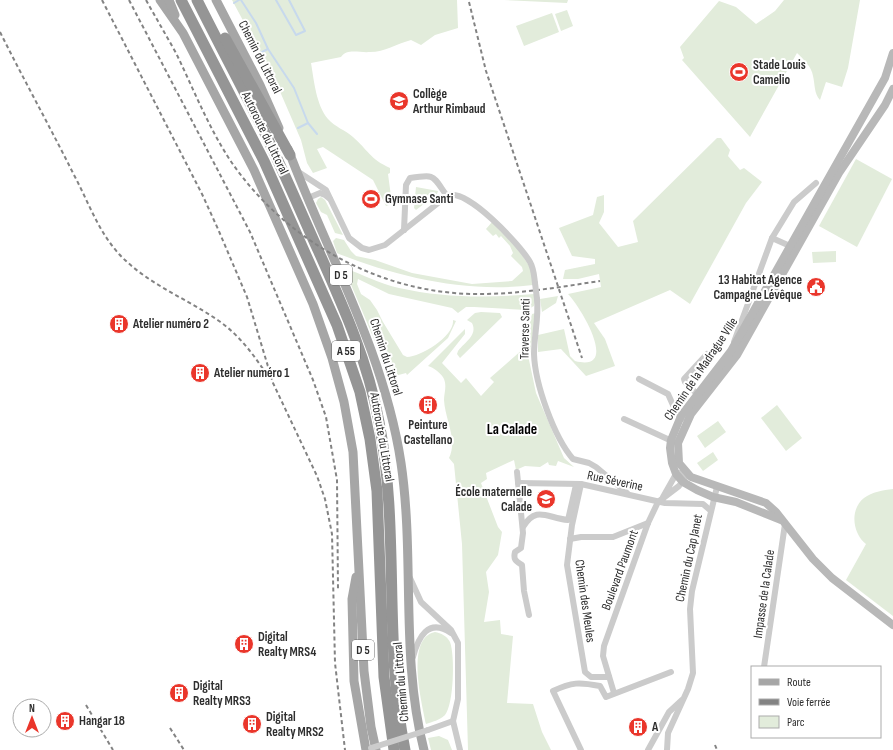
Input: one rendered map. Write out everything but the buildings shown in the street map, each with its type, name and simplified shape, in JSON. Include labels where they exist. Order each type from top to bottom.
[{"type":"highway","name":"Autoroute du Littoral","points":[[181,0],[264,161],[334,319],[360,392],[370,439],[377,491],[384,677],[394,750]]},
{"type":"highway","name":"Autoroute du Littoral","points":[[198,2],[282,169],[350,323],[373,392],[379,422],[388,488],[394,661],[401,731],[405,750]]},
{"type":"highway","points":[[198,2],[219,27],[290,155]]},
{"type":"main road","points":[[160,0],[182,33],[254,170],[314,304],[329,346],[344,402],[353,452],[358,562],[352,599],[354,681],[369,749]]},
{"type":"main road","points":[[169,0],[182,33]]},
{"type":"main road","name":"Chemin du Littoral","points":[[216,0],[271,108],[363,326],[387,398],[401,462],[405,503],[411,662],[415,708],[424,750]]},
{"type":"street","name":"Chemin de la Madrague Ville","points":[[783,522],[736,502],[713,497],[683,482],[676,474],[670,455],[684,418],[698,395],[738,346],[749,319],[885,78],[893,53]]},
{"type":"street","name":"Chemin de la Madrague Ville","points":[[684,418],[738,346],[778,281],[839,173],[886,104],[893,89]]},
{"type":"street","points":[[885,95],[886,104],[877,106],[874,97],[885,95]]},
{"type":"street","points":[[296,170],[326,190],[349,238],[362,248],[369,250],[378,248],[404,230],[447,196],[433,177],[429,175],[410,178],[406,184],[404,230]]},
{"type":"street","points":[[738,346],[734,338],[772,238],[794,202],[816,183]]},
{"type":"street","points":[[308,198],[323,193],[333,203]]},
{"type":"street","name":"Traverse Santi","points":[[447,196],[454,193],[473,204],[502,228],[529,260],[533,270],[537,299],[538,314],[534,354],[540,394],[552,421],[573,459],[589,463],[596,467],[627,493]]},
{"type":"street","points":[[772,238],[790,246],[790,253],[784,264],[783,272]]},
{"type":"street","points":[[751,292],[760,299],[765,298],[774,284],[778,281]]},
{"type":"street","points":[[698,395],[685,382],[684,379],[707,354]]},
{"type":"street","points":[[639,379],[668,394],[677,414],[684,418]]},
{"type":"street","points":[[624,419],[674,442]]},
{"type":"street","name":"Chemin de la Madrague Ville","points":[[674,442],[677,457],[685,472],[697,480],[741,493],[766,503],[776,512],[811,556],[832,578],[893,626]]},
{"type":"street","points":[[517,472],[523,527],[521,548],[515,552],[514,557],[515,560],[522,565],[524,591],[529,614]]},
{"type":"street","points":[[661,499],[683,482],[685,472],[676,474]]},
{"type":"street","name":"Boulevard Paumont","points":[[614,693],[602,651],[648,523],[676,474]]},
{"type":"street","name":"Rue Séverine","points":[[518,483],[579,484],[661,499]]},
{"type":"street","points":[[523,527],[530,516],[536,514],[568,520],[579,484]]},
{"type":"street","name":"Chemin des Meules","points":[[579,484],[567,565],[585,672],[591,677],[609,677]]},
{"type":"street","name":"Chemin du Cap Janet","points":[[667,750],[668,733],[693,674],[690,609],[692,591],[713,497],[717,487]]},
{"type":"street","points":[[661,499],[703,504],[710,510]]},
{"type":"street","name":"Impasse de la Calade","points":[[764,666],[783,522]]},
{"type":"street","points":[[570,539],[582,536],[613,537],[648,523]]},
{"type":"street","points":[[408,567],[411,580],[421,602],[451,630],[458,643],[458,699],[453,721],[460,750]]},
{"type":"street","points":[[411,662],[418,640],[425,631],[438,628],[446,630],[455,637]]},
{"type":"street","points":[[581,750],[553,691],[569,683],[600,686],[606,697],[671,672]]},
{"type":"street","points":[[648,750],[669,712],[683,699]]},
{"type":"street","points":[[369,749],[444,726],[453,721]]},
{"type":"green space","points":[[232,0],[457,0],[458,28],[435,35],[421,45],[411,40],[381,51],[350,52],[341,57],[311,63],[318,100],[328,119],[353,137],[383,165],[390,168],[390,173],[388,174],[392,204],[386,206],[373,180],[323,147],[317,149],[327,168],[313,173],[307,163],[301,140],[275,80]]},
{"type":"green space","points":[[504,0],[568,0],[567,3]]},
{"type":"green space","name":"Stade Louis Camelio","points":[[784,0],[860,0],[848,68],[842,87],[826,82],[820,100],[816,92],[811,69],[797,53],[750,137],[682,60],[684,58],[680,47],[719,1],[736,7],[756,24],[775,11]]},
{"type":"green space","points":[[567,10],[573,26],[561,31],[555,14]]},
{"type":"green space","points":[[552,13],[559,32],[524,46],[516,26]]},
{"type":"green space","points":[[717,138],[721,138],[730,150],[728,156],[740,170],[744,168],[762,182],[746,203],[690,304],[670,290],[594,323],[605,339],[615,366],[586,376],[561,349],[538,352],[538,335],[564,329],[570,356],[575,361],[588,362],[595,357],[596,348],[588,324],[581,311],[568,294],[601,287],[599,274],[578,279],[563,279],[565,270],[595,264],[595,259],[572,256],[559,228],[593,215],[597,197],[604,195],[604,212],[599,223],[618,247],[638,242],[633,221]]},
{"type":"green space","points":[[856,159],[892,179],[857,247],[819,226]]},
{"type":"green space","points":[[416,187],[438,191],[437,194],[416,210],[414,208]]},
{"type":"green space","points":[[321,197],[325,200],[343,235],[335,233],[327,215],[321,212],[316,203]]},
{"type":"green space","points":[[492,222],[519,250],[531,269],[533,285],[484,287],[434,282],[362,263],[339,254],[337,253],[333,241],[336,238],[344,240],[356,256],[375,260],[412,273],[472,284],[512,281],[523,271],[522,267],[511,256],[513,253],[510,246],[501,236],[499,238],[496,234],[493,236],[486,229]]},
{"type":"green space","points":[[836,251],[836,262],[813,263],[812,252]]},
{"type":"green space","points":[[344,268],[399,288],[433,294],[466,296],[534,294],[535,302],[534,306],[526,310],[466,307],[458,313],[452,308],[389,294],[358,279],[357,284],[361,294],[370,300],[403,355],[407,357],[428,350],[443,339],[449,333],[453,320],[456,321],[448,338],[407,375],[406,373],[391,377],[386,373],[379,351]]},
{"type":"green space","points":[[558,296],[556,303],[542,312],[540,299]]},
{"type":"green space","points":[[475,313],[500,313],[502,317],[460,358],[457,354],[458,351],[470,338],[473,331],[472,323],[467,320]]},
{"type":"green space","points":[[536,313],[529,360],[536,393],[564,458],[574,467],[558,461],[556,466],[549,465],[548,462],[540,467],[525,466],[516,470],[514,460],[486,473],[487,479],[481,483],[498,527],[502,532],[498,555],[486,572],[489,592],[484,622],[500,620],[501,634],[513,636],[507,703],[533,704],[542,732],[551,750],[468,750],[462,544],[454,464],[449,458],[452,437],[444,400],[444,379],[437,371],[428,366],[465,329],[465,334],[442,363],[461,383],[466,378],[481,396],[494,382],[490,378],[523,349],[532,314]]},
{"type":"green space","points":[[777,405],[802,438],[786,451],[761,418]]},
{"type":"green space","points":[[718,421],[726,432],[705,448],[697,436]]},
{"type":"green space","points":[[713,452],[718,460],[703,471],[697,463]]},
{"type":"green space","points":[[893,489],[893,616],[846,580],[866,544],[858,534],[854,522],[856,509],[859,503],[870,494]]},
{"type":"green space","points":[[435,632],[444,635],[450,642],[452,648],[452,690],[448,709],[445,715],[438,720],[426,724],[419,687],[418,658],[420,646],[426,637]]},
{"type":"green space","points":[[439,736],[448,740],[452,750],[431,750],[428,738]]},
{"type":"waterway","points":[[234,3],[239,0]]},
{"type":"waterway","points":[[241,0],[256,23],[268,49],[294,88],[308,123],[317,134]]},
{"type":"waterway","points":[[276,0],[296,35],[305,31],[289,0]]},
{"type":"waterway","points":[[260,53],[268,49]]},
{"type":"waterway","points":[[298,128],[308,123]]},
{"type":"railway","points":[[102,0],[202,194],[218,229],[247,297],[273,383],[317,476],[325,499],[332,534],[335,663],[345,750]]},
{"type":"railway","points":[[129,0],[250,232],[313,380],[326,417],[337,480],[338,590]]},
{"type":"railway","points":[[146,0],[176,53],[209,123],[232,163],[254,191],[280,217],[309,239],[340,258],[373,274],[408,285],[443,292],[480,294],[510,293],[600,281]]},
{"type":"railway","points":[[469,2],[486,71],[582,358]]},
{"type":"railway","points":[[0,32],[94,216],[105,236],[119,254],[142,274],[219,321],[246,346],[267,375]]},
{"type":"railway","points":[[86,705],[113,750]]},
{"type":"railway","points":[[170,728],[184,750]]},
{"type":"railway","points":[[715,745],[717,750]]},
{"type":"place","name":"Stade Louis Camelio","points":[[739,72]]},
{"type":"place","name":"Collège Arthur Rimbaud","points":[[399,101]]},
{"type":"place","name":"Gymnase Santi","points":[[371,199]]},
{"type":"place","name":"13 Habitat Agence Campagne Lévêque","points":[[816,287]]},
{"type":"place","name":"Atelier numéro 2","points":[[119,324]]},
{"type":"place","name":"Atelier numéro 1","points":[[200,373]]},
{"type":"place","name":"Peinture Castellano","points":[[428,405]]},
{"type":"place","name":"École maternelle Calade","points":[[546,499]]},
{"type":"place","name":"Digital Realty MRS4","points":[[244,644]]},
{"type":"place","name":"Digital Realty MRS3","points":[[179,693]]},
{"type":"place","name":"Hangar 18","points":[[65,721]]},
{"type":"place","name":"Digital Realty MRS2","points":[[252,724]]},
{"type":"place","name":"A","points":[[638,727]]},
{"type":"district","name":"La Calade","points":[[512,429]]}]
